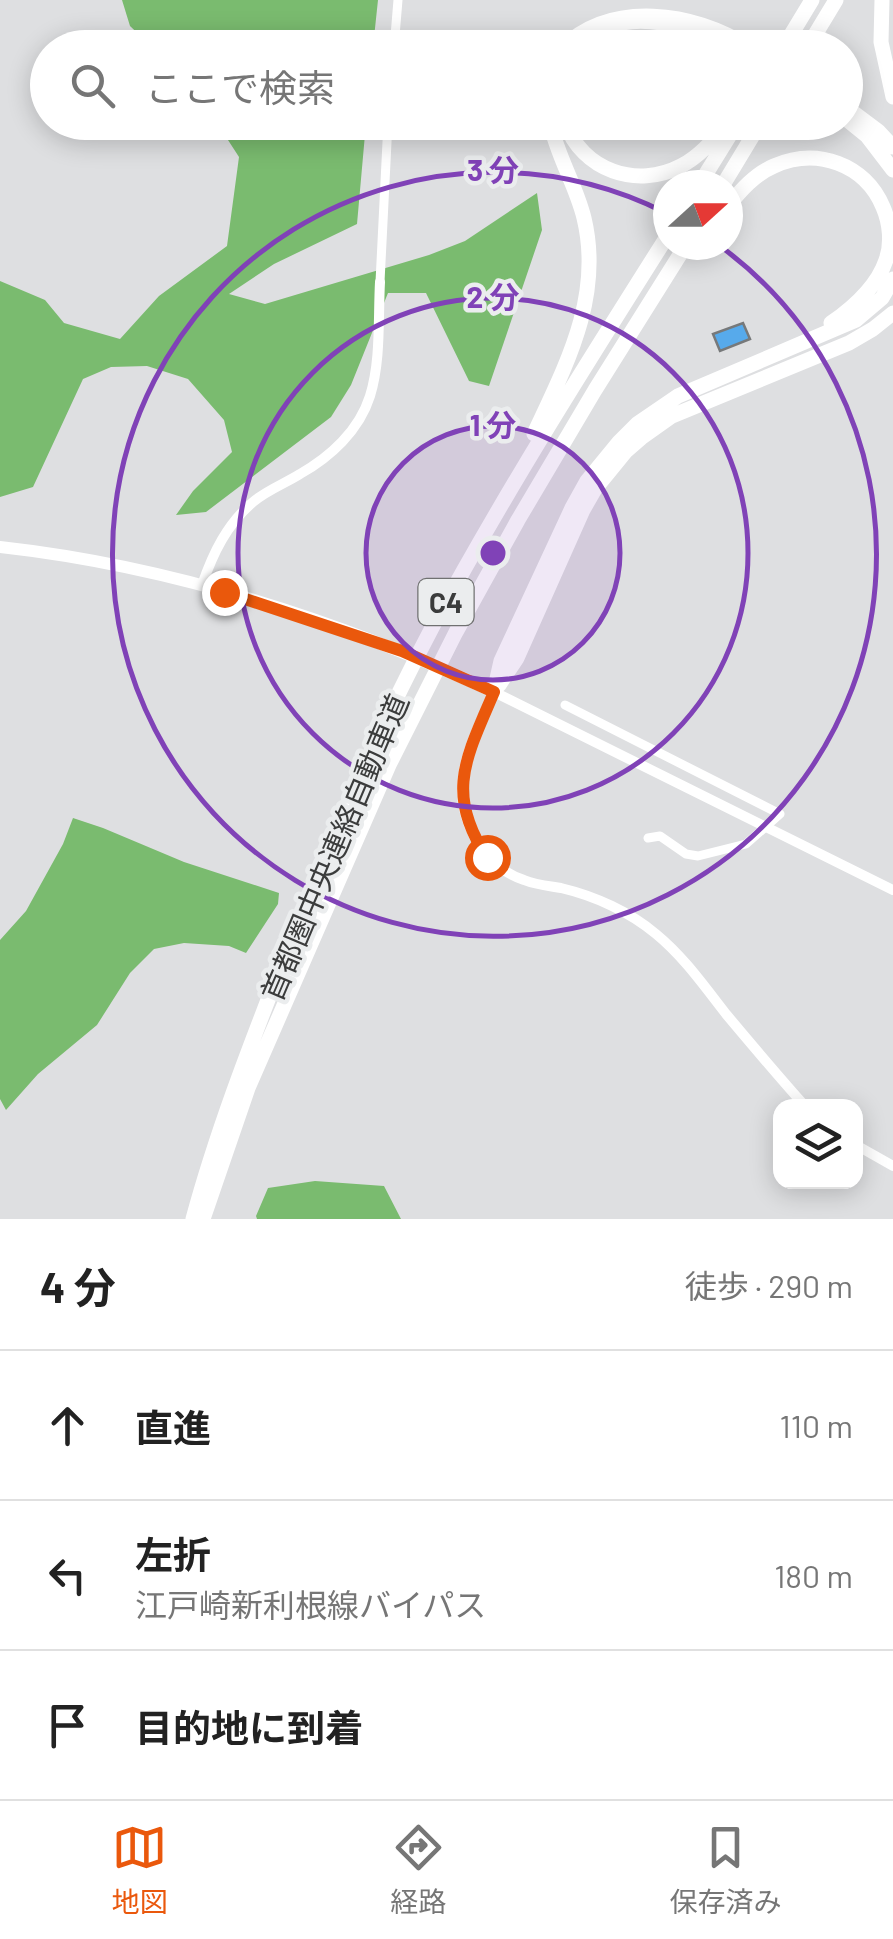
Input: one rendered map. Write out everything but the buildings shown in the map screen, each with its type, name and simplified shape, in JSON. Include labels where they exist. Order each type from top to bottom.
[{"type":"highway","points":[[794,30],[812,0]]},
{"type":"highway","points":[[818,30],[836,0]]},
{"type":"highway","points":[[882,0],[881,42],[893,97]]},
{"type":"highway","points":[[579,30],[600,16],[628,8],[651,7],[694,17],[717,30]]},
{"type":"highway","points":[[601,30],[650,20],[691,30]]},
{"type":"highway","points":[[863,120],[893,147]]},
{"type":"highway","points":[[863,133],[893,170]]},
{"type":"highway","points":[[502,501],[578,337],[589,285],[584,216],[557,140]]},
{"type":"highway","points":[[573,140],[599,166],[614,173],[649,176],[686,164],[712,140]]},
{"type":"highway","points":[[709,170],[727,140]]},
{"type":"highway","points":[[732,170],[750,140]]},
{"type":"highway","points":[[743,190],[773,166],[812,157],[835,161],[858,173],[880,199],[889,231],[886,262],[865,295],[807,340]]},
{"type":"highway","name":"首都圏中央連絡自動車道","points":[[193,1219],[236,1082],[321,866],[373,748],[502,501],[653,259]]},
{"type":"highway","name":"首都圏中央連絡自動車道","points":[[203,1219],[248,1088],[389,765],[518,520],[677,260]]},
{"type":"highway","points":[[640,320],[686,260]]},
{"type":"highway","points":[[494,692],[517,658],[603,470],[654,411],[678,396],[856,320],[882,298],[893,279]]},
{"type":"highway","points":[[814,357],[868,326],[893,301]]},
{"type":"highway","points":[[622,447],[672,416],[849,343],[893,313]]},
{"type":"main road","points":[[0,547],[97,562],[202,585],[402,651],[494,692]]},
{"type":"street","points":[[396,30],[398,0]]},
{"type":"street","points":[[202,585],[222,538],[242,512],[341,444],[370,396],[378,354],[387,140]]},
{"type":"street","points":[[799,1099],[680,956],[640,921],[596,899],[520,879],[487,857],[466,816],[462,786],[468,756],[494,692],[893,890]]},
{"type":"street","points":[[565,706],[780,814],[746,844],[698,856],[686,854],[660,836],[648,838]]},
{"type":"street","points":[[863,1149],[893,1166]]},
{"type":"green space","points":[[122,0],[378,0],[375,30],[134,30]]},
{"type":"green space","points":[[228,140],[364,140],[357,224],[274,264],[229,294],[265,304],[465,241],[537,193],[542,230],[489,386],[469,381],[426,293],[388,293],[351,385],[331,417],[206,512],[176,515],[193,491],[232,452],[224,420],[188,379],[147,366],[111,367],[83,379],[33,487],[0,497],[0,281],[45,300],[64,323],[120,339],[159,296],[227,246],[239,157]]},
{"type":"green space","points":[[73,818],[184,862],[279,893],[278,904],[246,953],[229,946],[184,943],[154,949],[130,973],[97,1025],[38,1074],[6,1110],[0,1099],[0,940],[26,911]]},
{"type":"green space","points":[[315,1181],[384,1186],[401,1219],[257,1219],[268,1188]]},
{"type":"route","points":[[224,592],[402,651],[494,692],[468,756],[462,786],[466,816],[487,857]]}]
